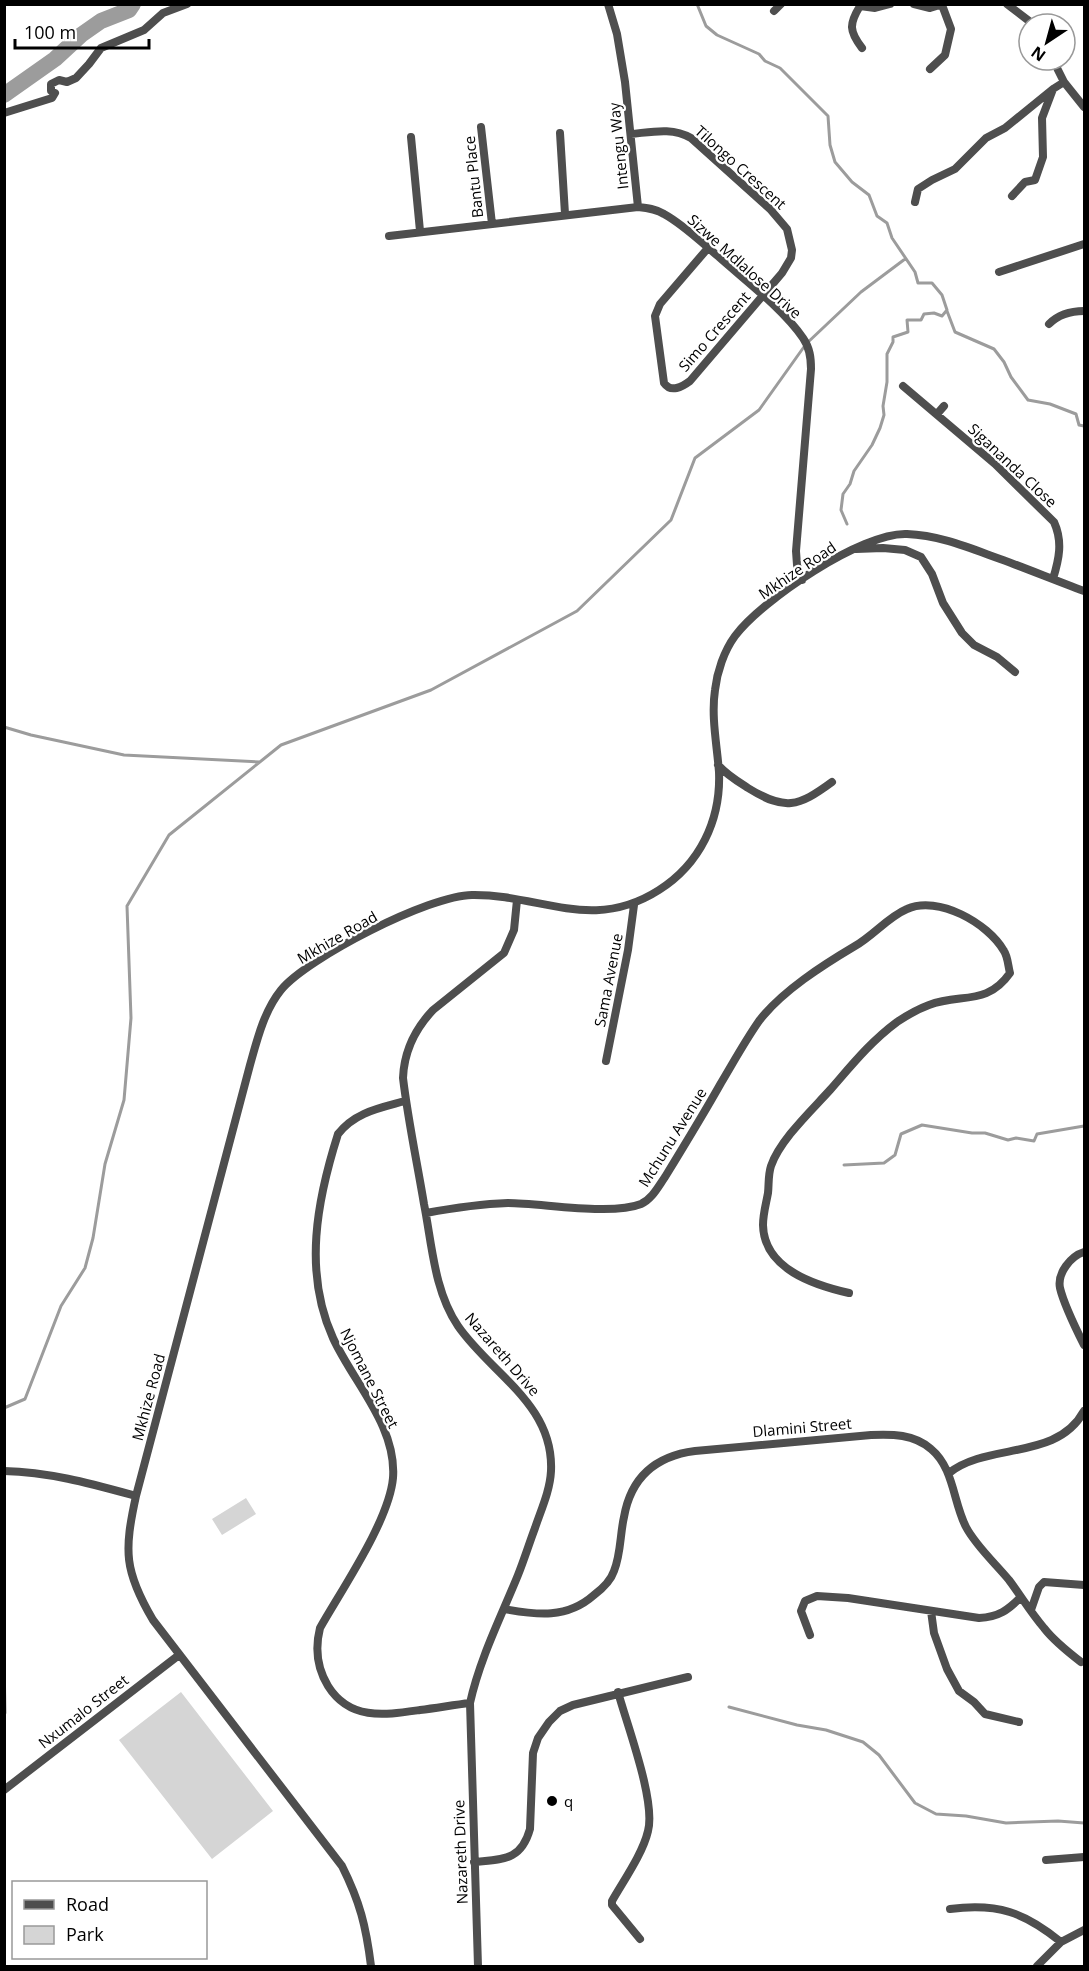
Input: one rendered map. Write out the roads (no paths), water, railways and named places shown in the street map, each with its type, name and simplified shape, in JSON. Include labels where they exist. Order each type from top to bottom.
[{"type":"street","points":[[4,113],[52,98],[54,93],[51,91],[51,84],[76,78],[92,62],[101,48],[144,30],[171,9],[187,4]]},
{"type":"street","name":"Intengu Way","points":[[608,4],[617,34],[625,81],[638,207]]},
{"type":"street","points":[[774,11],[782,4]]},
{"type":"street","points":[[862,48],[851,28],[852,18],[860,6],[875,8],[890,4]]},
{"type":"street","points":[[914,4],[930,8],[943,5],[951,30],[945,55],[930,69]]},
{"type":"street","points":[[1059,72],[1084,107]]},
{"type":"street","points":[[915,202],[918,189],[955,170],[986,138],[1005,128],[1064,82]]},
{"type":"street","points":[[1012,196],[1025,182],[1035,180],[1041,168],[1044,148],[1042,118],[1053,89]]},
{"type":"street","name":"Bantu Place","points":[[482,127],[492,224]]},
{"type":"street","name":"Tilongo Crescent","points":[[631,134],[662,131],[683,134],[715,159],[780,219],[791,240],[791,258],[763,296]]},
{"type":"street","points":[[560,134],[565,214]]},
{"type":"street","points":[[411,137],[420,231]]},
{"type":"street","name":"Sizwe Mdlalose Drive","points":[[389,236],[638,207],[666,215],[708,248],[763,296],[803,339],[811,356],[796,551],[797,565],[802,580]]},
{"type":"street","points":[[999,272],[1084,244]]},
{"type":"street","name":"Simo Crescent","points":[[708,248],[660,304],[655,316],[663,377],[667,388],[680,387],[690,381],[763,296]]},
{"type":"street","points":[[1049,324],[1059,315],[1084,311]]},
{"type":"street","name":"Sigananda Close","points":[[903,386],[995,464],[1054,522],[1058,531],[1060,554],[1053,579]]},
{"type":"street","points":[[937,414],[944,406]]},
{"type":"street","name":"Mkhize Road","points":[[371,1966],[367,1931],[361,1907],[342,1866],[322,1837],[153,1620],[138,1594],[130,1571],[130,1523],[136,1496],[253,1054],[260,1032],[281,990],[304,969],[317,961],[420,907],[444,899],[475,895],[585,911],[634,904],[661,889],[697,856],[709,833],[717,807],[718,765],[714,692],[727,649],[736,635],[757,613],[802,580],[853,549],[880,538],[904,534],[923,536],[970,548],[1084,591]]},
{"type":"street","points":[[853,549],[905,550],[921,557],[932,574],[943,603],[962,633],[974,645],[997,657],[1015,672]]},
{"type":"street","points":[[718,765],[730,776],[766,799],[785,805],[807,798],[832,782]]},
{"type":"street","name":"Nazareth Drive","points":[[478,1966],[470,1703],[476,1677],[519,1572],[546,1497],[551,1470],[548,1445],[535,1412],[508,1378],[466,1337],[448,1308],[441,1291],[405,1101],[403,1073],[411,1040],[423,1021],[433,1010],[504,953],[514,930],[517,900]]},
{"type":"street","name":"Sama Avenue","points":[[606,1061],[628,950],[634,904]]},
{"type":"street","name":"Mchunu Avenue","points":[[426,1213],[509,1203],[606,1209],[625,1208],[644,1202],[665,1177],[759,1022],[786,993],[871,936],[895,915],[904,910],[930,904],[961,913],[978,924],[1004,951],[1010,973],[995,990],[982,995],[930,1004],[899,1020],[859,1055],[786,1141],[771,1166],[763,1226],[765,1238],[772,1251],[787,1269],[802,1278],[825,1288],[849,1293]]},
{"type":"street","name":"Njomane Street","points":[[405,1101],[358,1116],[346,1124],[338,1134],[317,1216],[315,1263],[326,1320],[340,1353],[382,1425],[392,1462],[393,1478],[387,1504],[378,1525],[320,1628],[317,1655],[324,1680],[332,1693],[350,1708],[362,1712],[386,1715],[470,1703]]},
{"type":"street","points":[[1084,1252],[1070,1259],[1060,1287],[1084,1345]]},
{"type":"street","points":[[949,1473],[974,1459],[1053,1440],[1064,1434],[1084,1411]]},
{"type":"street","name":"Dlamini Street","points":[[504,1609],[530,1614],[561,1613],[574,1610],[601,1590],[614,1571],[626,1506],[638,1482],[654,1464],[677,1453],[890,1434],[913,1438],[933,1450],[949,1473],[953,1494],[967,1529],[1052,1637],[1081,1662]]},
{"type":"street","points":[[4,1471],[43,1473],[70,1478],[136,1496]]},
{"type":"street","points":[[1031,1610],[1039,1587],[1044,1582],[1084,1586]]},
{"type":"street","points":[[810,1635],[801,1611],[805,1600],[817,1596],[848,1598],[960,1617],[992,1618],[1008,1610],[1021,1597]]},
{"type":"street","points":[[931,1611],[934,1633],[947,1669],[959,1691],[985,1714],[1019,1722]]},
{"type":"street","name":"Nxumalo Street","points":[[4,1790],[179,1655]]},
{"type":"street","points":[[474,1862],[510,1857],[523,1847],[527,1840],[530,1829],[533,1753],[538,1738],[560,1711],[618,1692],[688,1677]]},
{"type":"street","points":[[618,1692],[648,1797],[650,1821],[645,1839],[612,1901],[614,1908],[640,1939]]},
{"type":"street","points":[[1046,1860],[1084,1857]]},
{"type":"street","points":[[950,1909],[978,1906],[1006,1911],[1036,1925],[1061,1942]]},
{"type":"street","points":[[1036,1966],[1061,1942],[1084,1930]]},
{"type":"waterway","points":[[4,95],[55,59],[81,35],[101,21],[129,10],[133,4]]},
{"type":"waterway","points":[[697,4],[706,26],[717,35],[759,54],[765,61],[780,68],[828,116],[830,145],[835,162],[852,182],[869,195],[877,216],[887,223],[892,238],[915,272],[918,283],[932,283],[942,295],[947,310],[942,316],[934,313],[924,314],[921,320],[907,320],[908,332],[893,337],[887,354],[884,415],[880,428],[843,494],[841,510],[847,524]]},
{"type":"waterway","points":[[4,1408],[25,1399],[61,1306],[85,1268],[93,1238],[105,1164],[124,1100],[131,1018],[127,906],[169,835],[281,745],[431,690],[577,611],[671,520],[695,458],[759,410],[806,344],[861,292],[905,259]]},
{"type":"waterway","points":[[947,311],[955,332],[994,349],[1028,400],[1050,404],[1076,414],[1079,425],[1084,426]]},
{"type":"waterway","points":[[4,727],[124,755],[260,762]]},
{"type":"waterway","points":[[844,1165],[884,1163],[895,1155],[901,1134],[922,1125],[985,1133],[1008,1140],[1016,1138],[1034,1141],[1037,1134],[1084,1126]]},
{"type":"waterway","points":[[4,1659],[5,1713]]},
{"type":"waterway","points":[[729,1707],[797,1725],[826,1730],[863,1742],[879,1755],[915,1803],[936,1814],[966,1816],[1006,1823],[1058,1821],[1084,1823]]},
{"type":"place","name":"q","points":[[552,1801]]}]
